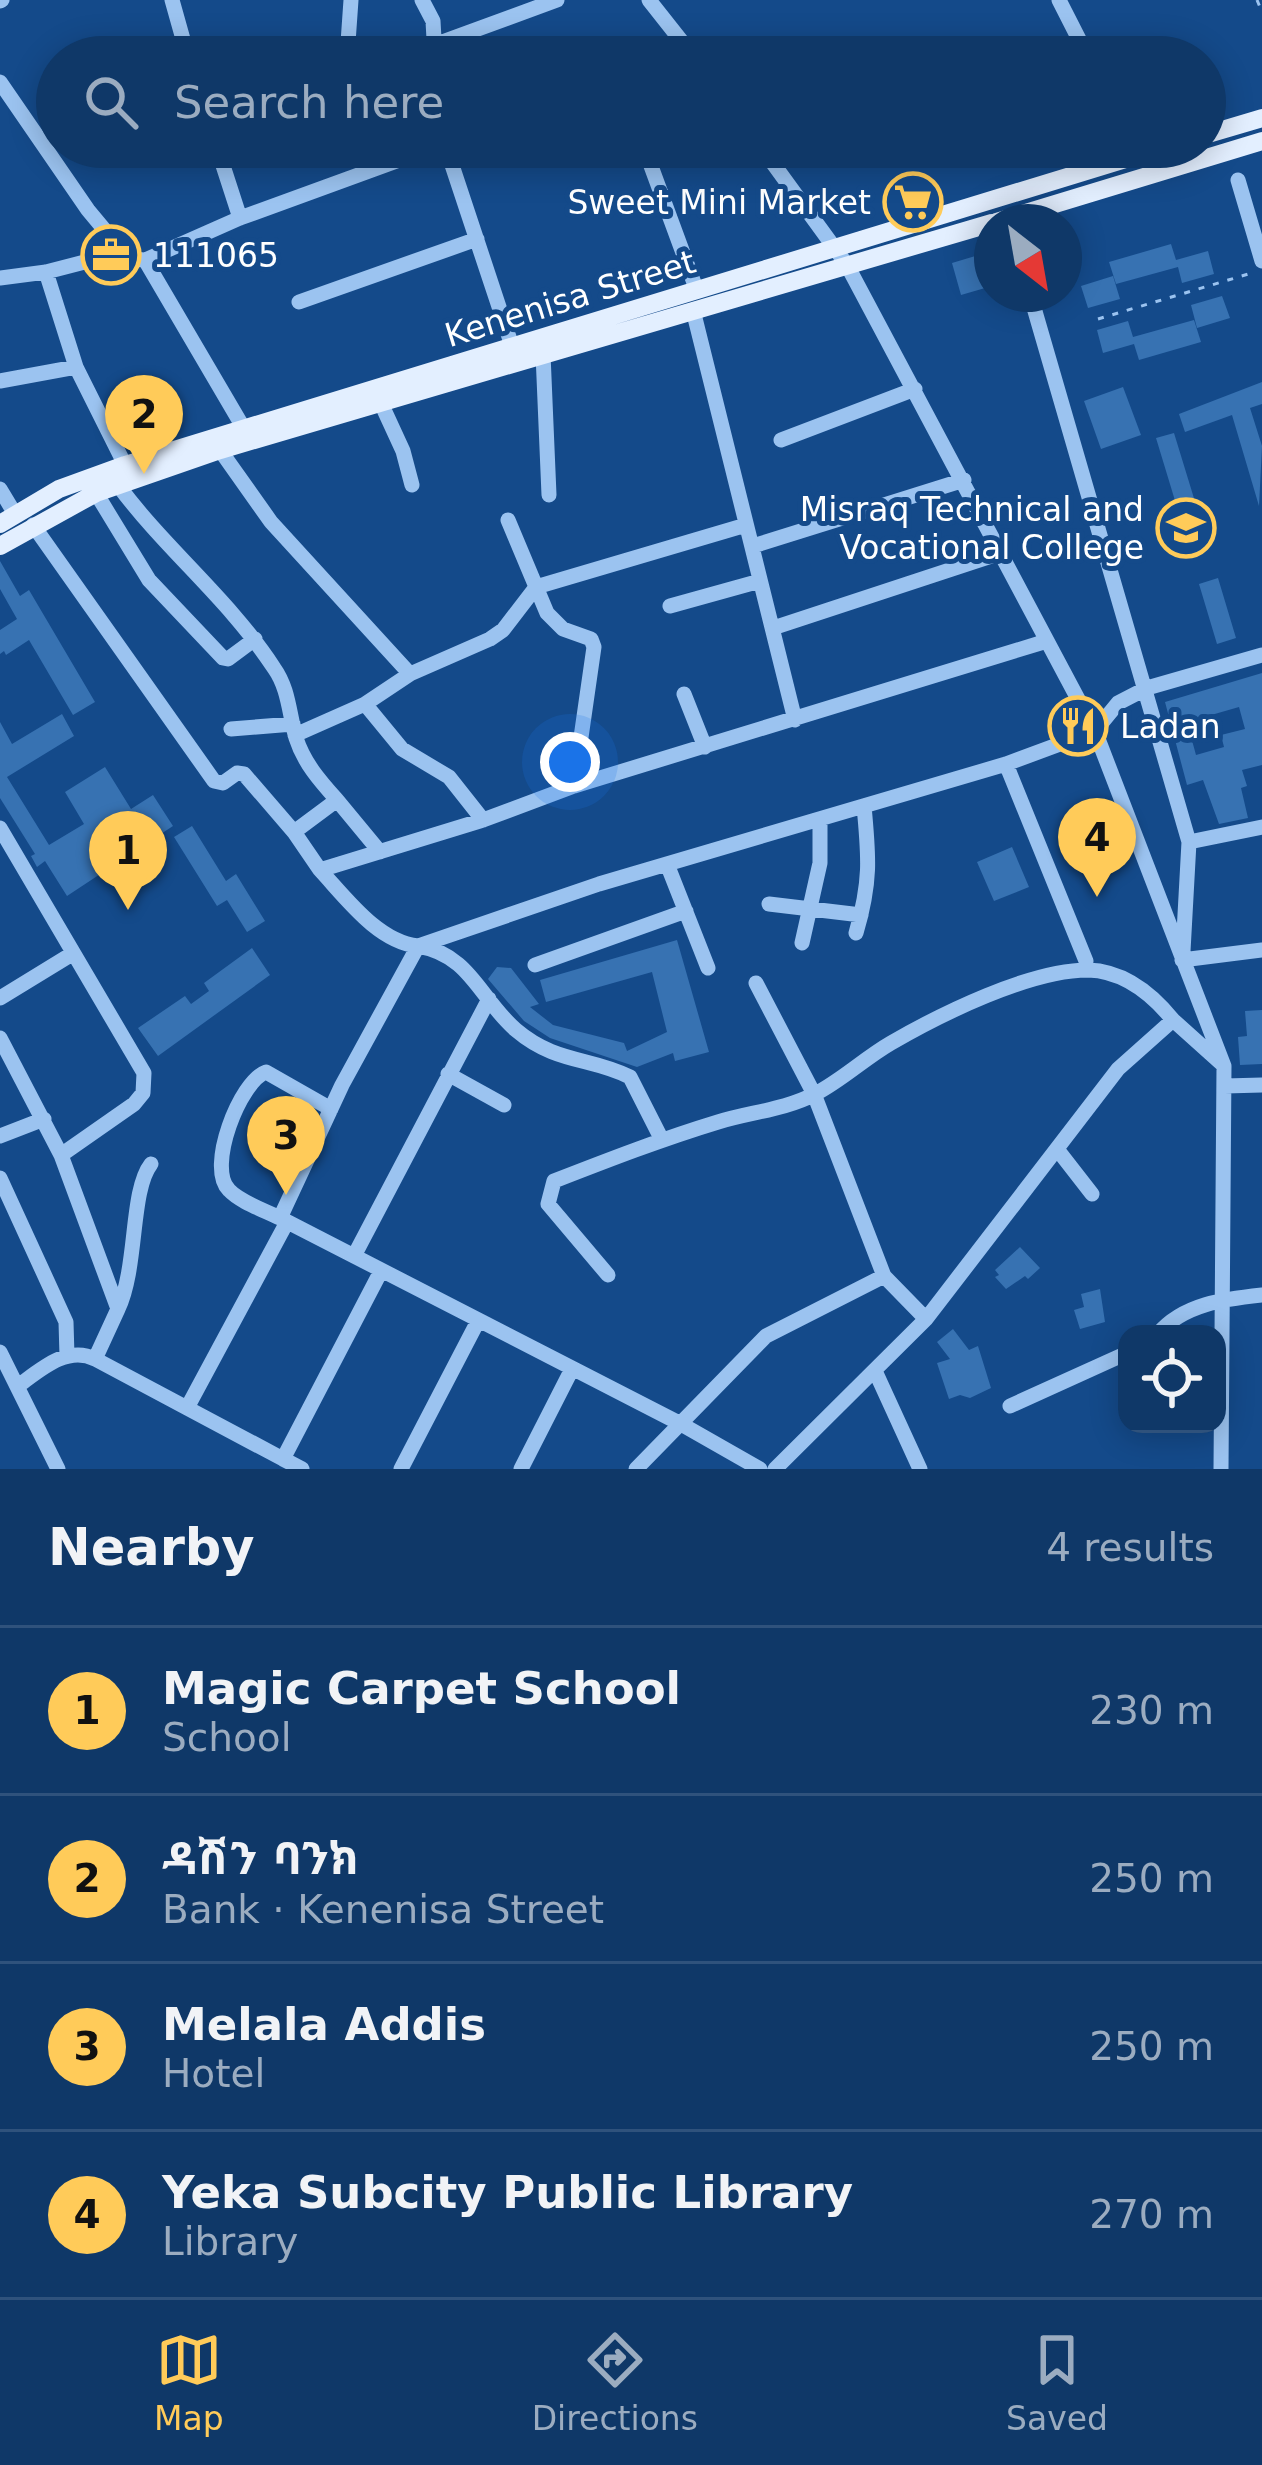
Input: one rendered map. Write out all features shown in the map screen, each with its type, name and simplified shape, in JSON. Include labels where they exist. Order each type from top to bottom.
[{"type":"main road","points":[[1226,129],[1262,118]]},
{"type":"main road","name":"Kenenisa Street","points":[[1226,148],[1262,141]]},
{"type":"main road","name":"Kenenisa Street","points":[[0,546],[95,493],[842,257],[1084,168]]},
{"type":"main road","name":"Kenenisa Street","points":[[1052,204],[1154,168]]},
{"type":"main road","name":"Kenenisa Street","points":[[842,257],[974,228]]},
{"type":"main road","name":"Kenenisa Street","points":[[8,519],[59,489],[243,427],[512,346],[695,301]]},
{"type":"street","points":[[172,0],[182,36]]},
{"type":"street","points":[[348,36],[351,0]]},
{"type":"street","points":[[422,0],[433,21],[434,36]]},
{"type":"street","points":[[470,36],[557,0]]},
{"type":"street","points":[[650,0],[675,36]]},
{"type":"street","points":[[1059,0],[1077,36]]},
{"type":"street","points":[[0,82],[36,134]]},
{"type":"street","points":[[59,168],[88,210],[137,259],[243,427]]},
{"type":"street","points":[[224,168],[240,218]]},
{"type":"street","points":[[363,168],[364,172]]},
{"type":"street","points":[[0,278],[46,272],[79,260],[137,259],[375,168]]},
{"type":"street","points":[[453,168],[512,346]]},
{"type":"street","points":[[651,168],[695,301],[795,720]]},
{"type":"street","points":[[776,168],[842,257],[1095,731],[1224,1066],[1221,1469]]},
{"type":"street","points":[[1238,180],[1258,234],[1262,265]]},
{"type":"street","points":[[299,302],[477,239]]},
{"type":"street","points":[[46,272],[76,367],[124,465]]},
{"type":"street","points":[[1035,312],[1189,842],[1182,960]]},
{"type":"street","points":[[543,354],[549,495]]},
{"type":"street","points":[[0,381],[76,367]]},
{"type":"street","points":[[781,440],[915,388]]},
{"type":"street","points":[[380,401],[412,485]]},
{"type":"street","points":[[220,450],[271,522],[410,674]]},
{"type":"street","points":[[753,546],[964,480]]},
{"type":"street","points":[[118,485],[151,530],[196,570],[255,639],[282,681],[294,730],[316,777],[380,852]]},
{"type":"street","points":[[0,489],[8,519]]},
{"type":"street","points":[[95,493],[149,580],[223,658],[229,659],[255,639]]},
{"type":"street","points":[[508,520],[554,621],[562,629],[591,639],[594,647],[574,786]]},
{"type":"street","points":[[33,525],[214,781],[223,783],[237,773],[244,774],[357,910],[405,945],[443,950],[455,959],[513,1028],[550,1052],[630,1077],[662,1140]]},
{"type":"street","points":[[231,729],[294,730],[365,704],[410,674],[490,639],[503,630],[536,587],[746,525]]},
{"type":"street","points":[[773,628],[1001,553]]},
{"type":"street","points":[[670,606],[760,581]]},
{"type":"street","points":[[320,870],[483,820],[574,786],[1047,641]]},
{"type":"street","points":[[187,1408],[283,1220],[331,1109],[418,946],[667,864],[1006,764],[1095,731],[1118,703],[1147,688],[1262,655]]},
{"type":"street","points":[[684,694],[705,747]]},
{"type":"street","points":[[365,704],[402,749],[449,777],[483,820]]},
{"type":"street","points":[[1006,764],[1086,962]]},
{"type":"street","points":[[294,832],[337,800]]},
{"type":"street","points":[[856,933],[870,874],[864,806]]},
{"type":"street","points":[[802,943],[822,842],[820,818]]},
{"type":"street","points":[[1189,842],[1262,827]]},
{"type":"street","points":[[0,828],[146,1083],[134,1105],[61,1155]]},
{"type":"street","points":[[667,864],[708,968]]},
{"type":"street","points":[[769,904],[862,915]]},
{"type":"street","points":[[535,965],[686,911]]},
{"type":"street","points":[[1182,960],[1262,950]]},
{"type":"street","points":[[0,998],[72,954]]},
{"type":"street","points":[[608,1275],[548,1204],[554,1181],[662,1140],[814,1094],[891,1043],[1003,990],[1088,970],[1118,976],[1155,998],[1224,1066]]},
{"type":"street","points":[[756,983],[814,1094],[884,1276],[926,1319]]},
{"type":"street","points":[[354,1256],[488,999]]},
{"type":"street","points":[[775,1469],[926,1319],[1118,1069],[1173,1020]]},
{"type":"street","points":[[0,1038],[61,1155],[118,1309]]},
{"type":"street","points":[[331,1109],[266,1072],[254,1076],[245,1086],[223,1150],[224,1184],[283,1220],[760,1469]]},
{"type":"street","points":[[448,1074],[504,1105]]},
{"type":"street","points":[[1225,1086],[1262,1085]]},
{"type":"street","points":[[0,1136],[44,1119]]},
{"type":"street","points":[[1057,1149],[1092,1194]]},
{"type":"street","points":[[95,1359],[133,1268],[142,1176],[152,1164]]},
{"type":"street","points":[[0,1178],[66,1322],[67,1355]]},
{"type":"street","points":[[284,1459],[381,1271]]},
{"type":"street","points":[[636,1469],[766,1336],[884,1276]]},
{"type":"street","points":[[1168,1325],[1181,1313],[1222,1300],[1262,1295]]},
{"type":"street","points":[[401,1469],[478,1321]]},
{"type":"street","points":[[0,1352],[58,1469]]},
{"type":"street","points":[[18,1386],[67,1355],[81,1353],[302,1469]]},
{"type":"street","points":[[1010,1406],[1118,1357]]},
{"type":"street","points":[[521,1469],[572,1369]]},
{"type":"street","points":[[876,1373],[920,1469]]},
{"type":"path","points":[[1257,0],[1262,12]]},
{"type":"path","points":[[1098,319],[1262,265]]},
{"type":"building","points":[[1171,244],[1176,260],[1208,251],[1214,274],[1182,283],[1178,267],[1116,284],[1109,262]]},
{"type":"building","points":[[974,256],[974,291],[961,295],[952,263]]},
{"type":"building","points":[[1113,276],[1120,299],[1088,308],[1082,286]]},
{"type":"building","points":[[1222,296],[1230,318],[1197,328],[1191,305]]},
{"type":"building","points":[[1194,320],[1201,342],[1139,360],[1134,344],[1103,353],[1097,330],[1128,321],[1133,337]]},
{"type":"building","points":[[1262,382],[1262,404],[1250,408],[1262,446],[1259,506],[1232,415],[1185,432],[1179,414]]},
{"type":"building","points":[[1123,387],[1141,435],[1101,449],[1084,401]]},
{"type":"building","points":[[1174,433],[1208,544],[1190,550],[1156,438]]},
{"type":"building","points":[[0,561],[20,596],[29,590],[95,702],[73,715],[29,640],[0,654],[0,630],[17,619],[0,589]]},
{"type":"building","points":[[1218,578],[1236,638],[1217,644],[1199,584]]},
{"type":"building","points":[[1262,673],[1262,765],[1242,770],[1248,818],[1219,824],[1203,780],[1187,785],[1165,702]],"holes":[[[1239,707],[1245,729],[1221,735],[1224,747],[1196,755],[1187,722]]]},
{"type":"building","points":[[62,714],[74,736],[7,777],[49,845],[84,824],[65,792],[105,767],[131,809],[153,795],[173,826],[67,896],[45,861],[37,867],[31,856],[35,854],[0,798],[0,722],[12,744]]},
{"type":"building","points":[[192,826],[226,881],[236,874],[265,921],[247,932],[227,900],[217,906],[174,837]]},
{"type":"building","points":[[1012,847],[1029,887],[994,901],[977,862]]},
{"type":"building","points":[[677,940],[709,1052],[675,1061],[673,1053],[637,1067],[550,1038],[524,1021],[488,979],[497,967],[511,968],[539,1004],[530,1007],[553,1025],[624,1043],[627,1051],[667,1032],[652,972],[546,1002],[540,980]]},
{"type":"building","points":[[252,948],[270,975],[158,1056],[138,1028],[185,996],[191,1004],[209,991],[204,983]]},
{"type":"building","points":[[1262,1010],[1262,1064],[1240,1065],[1238,1037],[1247,1036],[1245,1011]]},
{"type":"building","points":[[1020,1247],[1040,1268],[1006,1289],[995,1270]]},
{"type":"building","points":[[1100,1289],[1105,1322],[1080,1329],[1074,1310],[1084,1307],[1081,1294]]},
{"type":"building","points":[[953,1329],[969,1350],[978,1346],[991,1388],[970,1398],[949,1399],[937,1363],[950,1359],[937,1342]]},
{"type":"place","name":"Sweet Mini Market","points":[[913,202]]},
{"type":"place","name":"111065","points":[[111,255]]},
{"type":"place","name":"ዳሽን ባንክ","points":[[144,474]]},
{"type":"place","name":"Misraq Technical and Vocational College","points":[[1186,528]]},
{"type":"place","name":"Ladan","points":[[1078,726]]},
{"type":"place","name":"Yeka Subcity Public Library","points":[[1097,897]]},
{"type":"place","name":"Magic Carpet School","points":[[128,910]]},
{"type":"place","name":"Melala Addis","points":[[286,1195]]}]
